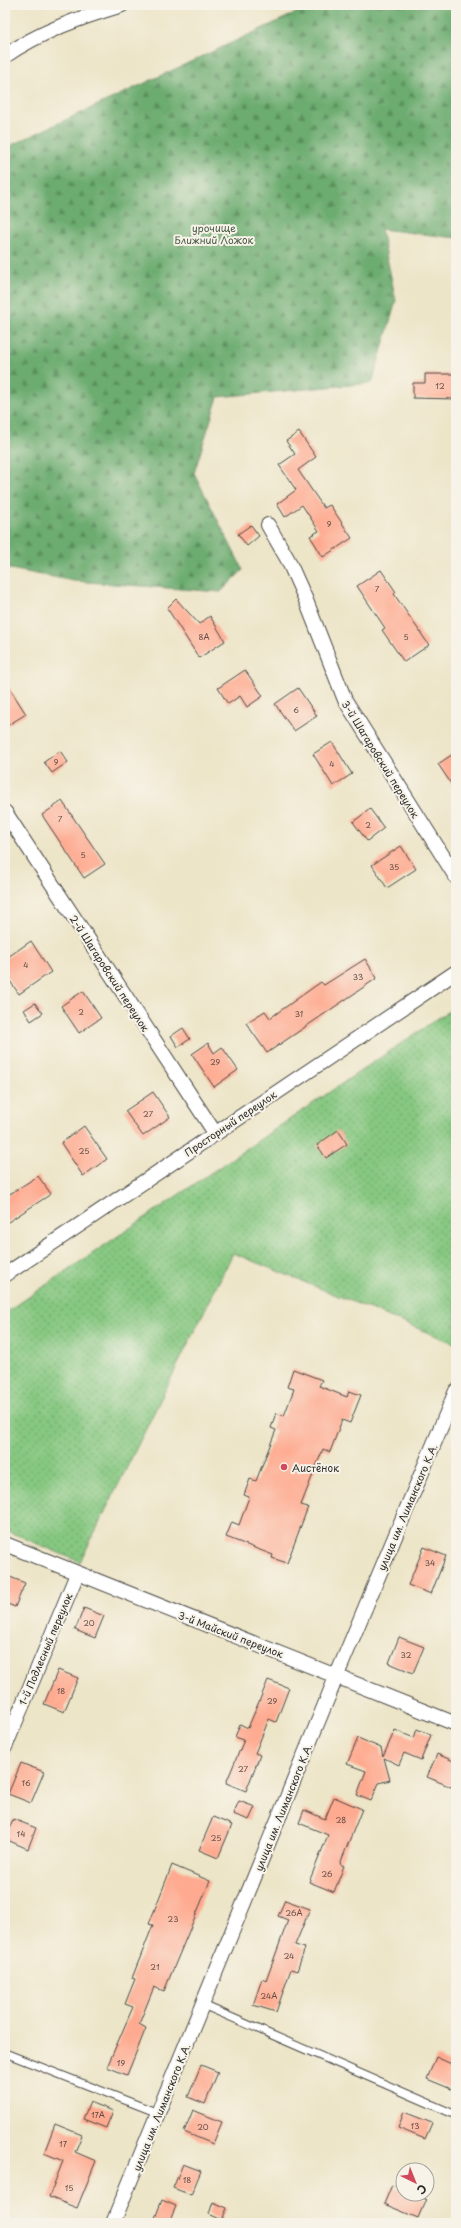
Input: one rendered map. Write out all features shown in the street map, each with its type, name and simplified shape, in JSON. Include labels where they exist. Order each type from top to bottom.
[{"type":"street","points":[[5,56],[24,43],[101,11],[122,5]]},
{"type":"street","name":"3-й Шагаровский переулок","points":[[268,526],[288,560],[345,700],[456,877]]},
{"type":"street","name":"2-й Шагаровский переулок","points":[[5,812],[216,1133]]},
{"type":"street","name":"Просторный переулок","points":[[5,1275],[456,972]]},
{"type":"street","name":"улица им. Лиманского К.А.","points":[[113,2223],[337,1675],[455,1398]]},
{"type":"street","name":"3-й Майский переулок","points":[[5,1544],[77,1574],[337,1675],[456,1724]]},
{"type":"street","name":"1-й Подлесный переулок","points":[[5,1747],[77,1574]]},
{"type":"lane","points":[[203,2005],[456,2115]]},
{"type":"lane","points":[[5,2053],[158,2113]]},
{"type":"green space","name":"урочище Ближний Ложок","points":[[313,5],[456,5],[456,238],[381,229],[396,301],[372,383],[218,397],[194,473],[243,570],[221,592],[74,581],[5,568],[5,148]]},
{"type":"green space","points":[[456,1006],[456,1344],[233,1253],[80,1562],[5,1530],[5,1313]]},
{"type":"building","points":[[425,374],[455,374],[455,399],[413,398],[413,383],[425,383]]},
{"type":"building","points":[[299,432],[316,457],[298,470],[324,508],[330,505],[352,538],[323,557],[310,536],[319,531],[302,505],[285,517],[277,504],[296,490],[279,465],[295,454],[286,441]]},
{"type":"building","points":[[251,525],[259,536],[247,546],[238,534]]},
{"type":"building","points":[[381,570],[396,592],[394,594],[429,645],[404,662],[382,630],[385,628],[357,586]]},
{"type":"building","points":[[176,599],[199,624],[210,616],[225,641],[199,658],[167,608]]},
{"type":"building","points":[[245,670],[263,696],[247,707],[240,696],[228,704],[218,688]]},
{"type":"building","points":[[5,681],[26,714],[5,727]]},
{"type":"building","points":[[298,688],[317,716],[294,731],[275,704]]},
{"type":"building","points":[[332,742],[352,774],[333,786],[313,754]]},
{"type":"building","points":[[60,751],[68,762],[52,773],[44,762]]},
{"type":"building","points":[[456,752],[456,791],[438,764]]},
{"type":"building","points":[[62,801],[105,864],[84,878],[42,815]]},
{"type":"building","points":[[370,809],[384,828],[367,841],[353,822]]},
{"type":"building","points":[[401,846],[416,869],[387,888],[372,865]]},
{"type":"building","points":[[31,941],[51,972],[19,994],[5,974],[5,959]]},
{"type":"building","points":[[365,959],[377,978],[267,1053],[246,1023],[265,1011],[270,1018],[321,982],[324,985]]},
{"type":"building","points":[[83,991],[101,1018],[79,1033],[61,1006]]},
{"type":"building","points":[[35,1003],[43,1013],[31,1021],[24,1010]]},
{"type":"building","points":[[183,1028],[190,1039],[178,1047],[171,1036]]},
{"type":"building","points":[[208,1043],[214,1053],[222,1047],[238,1070],[214,1087],[192,1054]]},
{"type":"building","points":[[153,1092],[170,1117],[143,1136],[125,1111]]},
{"type":"building","points":[[84,1126],[107,1159],[83,1176],[61,1143]]},
{"type":"building","points":[[338,1130],[347,1144],[326,1158],[317,1145]]},
{"type":"building","points":[[38,1176],[51,1194],[5,1224],[5,1197]]},
{"type":"building","name":"Аистёнок","points":[[293,1369],[322,1380],[319,1386],[347,1397],[349,1391],[361,1395],[350,1423],[342,1420],[330,1452],[323,1449],[301,1505],[308,1507],[287,1563],[272,1558],[273,1555],[226,1537],[232,1522],[239,1525],[249,1497],[244,1495],[250,1479],[256,1481],[276,1430],[271,1428],[276,1413],[284,1416],[294,1389],[287,1387]]},
{"type":"building","points":[[424,1547],[446,1556],[431,1594],[408,1585]]},
{"type":"building","points":[[5,1575],[25,1583],[15,1607],[5,1603]]},
{"type":"building","points":[[84,1608],[104,1616],[95,1638],[75,1630]]},
{"type":"building","points":[[399,1637],[424,1647],[413,1673],[389,1663]]},
{"type":"building","points":[[58,1670],[78,1678],[64,1712],[44,1704]]},
{"type":"building","points":[[268,1680],[289,1688],[276,1722],[269,1719],[255,1753],[260,1755],[246,1791],[226,1783],[244,1740],[235,1737],[240,1724],[248,1728]]},
{"type":"building","points":[[417,1729],[431,1735],[421,1760],[404,1753],[399,1765],[384,1758],[390,1780],[379,1783],[371,1801],[357,1795],[366,1771],[347,1764],[358,1738],[381,1748],[383,1757],[395,1730],[414,1738]]},
{"type":"building","points":[[437,1754],[456,1762],[456,1789],[427,1777]]},
{"type":"building","points":[[21,1763],[44,1772],[31,1803],[8,1794]]},
{"type":"building","points":[[334,1797],[362,1809],[340,1864],[344,1866],[334,1892],[309,1882],[328,1835],[299,1823],[304,1810],[325,1819]]},
{"type":"building","points":[[239,1801],[255,1807],[249,1820],[233,1814]]},
{"type":"building","points":[[213,1817],[232,1825],[218,1858],[199,1850]]},
{"type":"building","points":[[13,1819],[36,1828],[28,1849],[5,1839]]},
{"type":"building","points":[[172,1865],[210,1881],[164,1991],[154,1987],[139,2024],[146,2028],[127,2075],[107,2067],[133,2007],[125,2004],[135,1979],[132,1978],[153,1925],[149,1924]]},
{"type":"building","points":[[285,1900],[310,1909],[295,1945],[305,1948],[297,1971],[291,1969],[276,2012],[253,2005],[262,1979],[266,1981],[288,1920],[278,1916]]},
{"type":"building","points":[[436,2057],[456,2066],[456,2091],[427,2079]]},
{"type":"building","points":[[201,2065],[218,2072],[205,2104],[188,2097]]},
{"type":"building","points":[[90,2102],[113,2111],[106,2128],[83,2119]]},
{"type":"building","points":[[193,2110],[222,2122],[213,2144],[184,2132]]},
{"type":"building","points":[[404,2112],[432,2123],[425,2139],[398,2128]]},
{"type":"building","points":[[55,2124],[82,2135],[75,2152],[96,2161],[77,2208],[49,2197],[63,2161],[44,2153]]},
{"type":"building","points":[[183,2164],[201,2171],[191,2195],[173,2188]]},
{"type":"building","points":[[392,2185],[395,2186],[395,2202],[425,2202],[418,2218],[384,2204]]},
{"type":"building","points":[[162,2200],[176,2206],[169,2223],[153,2223]]},
{"type":"building","points":[[213,2202],[227,2208],[222,2220],[209,2214]]},
{"type":"place","name":"Аистёнок","points":[[284,1467]]}]
